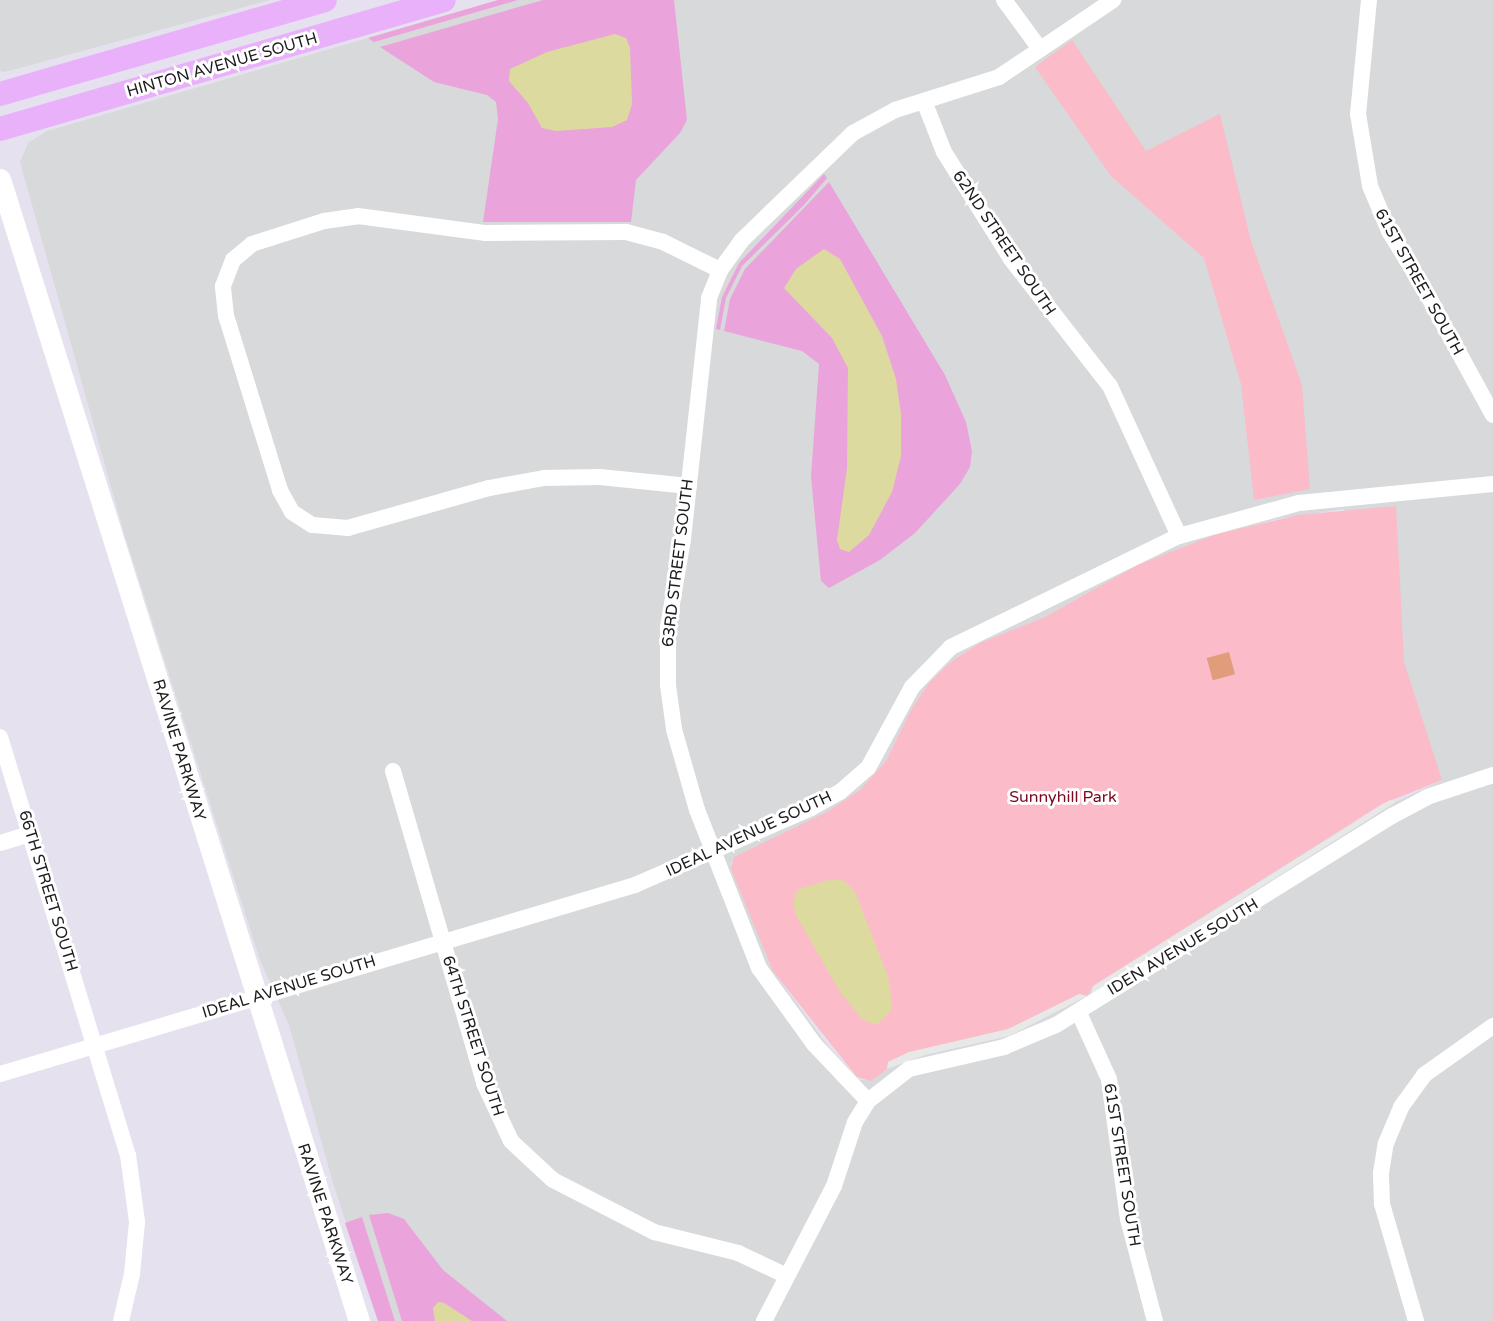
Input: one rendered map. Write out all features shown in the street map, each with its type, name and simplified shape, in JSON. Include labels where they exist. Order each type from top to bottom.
[{"type":"main road","name":"HINTON AVENUE SOUTH","points":[[0,94],[324,0]]},
{"type":"main road","name":"HINTON AVENUE SOUTH","points":[[0,129],[444,0]]},
{"type":"street","points":[[1004,0],[1040,49]]},
{"type":"street","name":"63RD STREET SOUTH","points":[[868,1101],[828,1061],[767,981],[713,851],[678,746],[668,686],[668,627],[688,486],[706,311],[720,270],[746,236],[786,202],[839,144],[881,116],[993,80],[1113,0]]},
{"type":"street","name":"61ST STREET SOUTH","points":[[1369,0],[1358,114],[1368,180],[1389,231],[1493,415]]},
{"type":"street","name":"62ND STREET SOUTH","points":[[924,101],[948,161],[1011,259],[1044,306],[1108,381],[1179,536]]},
{"type":"street","name":"RAVINE PARKWAY","points":[[0,179],[359,1321]]},
{"type":"street","points":[[688,486],[599,477],[544,478],[489,488],[348,528],[312,525],[292,512],[280,490],[224,309],[224,281],[236,257],[252,244],[324,221],[358,216],[486,233],[626,232],[663,242],[720,270]]},
{"type":"street","name":"IDEAL AVENUE SOUTH","points":[[0,1074],[635,885],[824,801],[854,782],[879,753],[917,680],[960,640],[1034,609],[1115,564],[1179,536],[1299,503],[1493,484]]},
{"type":"street","name":"66TH STREET SOUTH","points":[[0,737],[128,1155],[137,1222],[132,1274],[121,1321]]},
{"type":"street","name":"64TH STREET SOUTH","points":[[393,771],[493,1108],[508,1137],[526,1158],[562,1185],[658,1234],[732,1251],[787,1276]]},
{"type":"street","name":"IDEN AVENUE SOUTH","points":[[868,1101],[909,1069],[1004,1047],[1079,1013],[1392,816],[1436,794],[1493,775]]},
{"type":"street","points":[[0,843],[29,834]]},
{"type":"street","name":"61ST STREET SOUTH","points":[[1079,1013],[1109,1080],[1128,1220],[1155,1321]]},
{"type":"street","points":[[1416,1321],[1382,1204],[1381,1173],[1386,1143],[1397,1115],[1419,1080],[1441,1060],[1493,1026]]},
{"type":"street","points":[[764,1321],[834,1186],[855,1122],[868,1101]]},
{"type":"shaded area","points":[[0,0],[270,0],[5,72],[0,71]]},
{"type":"shaded area","points":[[498,0],[518,0],[374,42],[368,38]]},
{"type":"shaded area","points":[[499,0],[1493,0],[1493,1321],[378,1321],[333,1183],[289,1025],[260,960],[124,533],[20,162],[28,143],[47,131]],"holes":[[[1344,509],[1442,780],[1354,822],[1048,1012],[888,1062],[875,1079],[860,1080],[828,1046],[773,971],[731,863],[839,806],[860,790],[886,761],[911,710],[929,683],[952,661],[980,643],[1045,617],[1188,545],[1277,519]]]},
{"type":"shaded area","points":[[543,0],[674,0],[687,120],[680,133],[636,180],[631,222],[483,222],[498,119],[496,102],[487,95],[434,82],[380,47]]},
{"type":"shaded area","points":[[615,34],[626,38],[630,48],[632,104],[627,120],[612,127],[556,131],[542,128],[528,103],[509,81],[510,69],[547,52]]},
{"type":"shaded area","points":[[824,174],[827,178],[804,205],[742,266],[726,298],[720,330],[716,329],[722,297],[739,263]]},
{"type":"shaded area","points":[[829,182],[945,375],[966,422],[972,451],[970,467],[960,484],[915,533],[880,560],[829,588],[821,581],[811,477],[819,364],[802,351],[724,331],[730,299],[745,269]]},
{"type":"shaded area","points":[[824,249],[840,259],[882,336],[896,379],[901,414],[901,456],[892,492],[869,535],[849,552],[840,549],[837,540],[847,468],[848,368],[832,338],[784,288],[796,269]]},
{"type":"shaded area","points":[[1229,652],[1235,674],[1213,680],[1207,658]]},
{"type":"shaded area","points":[[1390,800],[1396,802],[1091,994],[1093,986]]},
{"type":"shaded area","points":[[833,879],[845,881],[855,892],[889,979],[892,1009],[877,1025],[862,1019],[840,992],[796,915],[793,901],[798,889]]},
{"type":"shaded area","points":[[1079,994],[1087,996],[1009,1036],[925,1055],[887,1069],[888,1062],[909,1052],[1008,1029]]},
{"type":"shaded area","points":[[388,1213],[404,1219],[443,1270],[507,1321],[402,1321],[369,1215]]},
{"type":"shaded area","points":[[362,1217],[395,1321],[378,1321],[345,1223]]},
{"type":"shaded area","points":[[438,1302],[444,1303],[472,1321],[435,1321],[433,1308]]},
{"type":"green space","points":[[1072,40],[1146,151],[1220,114],[1251,241],[1302,385],[1310,489],[1254,500],[1241,384],[1204,258],[1111,176],[1035,67]]},
{"type":"green space","name":"Sunnyhill Park","points":[[1396,506],[1404,662],[1442,780],[1382,804],[1093,986],[1087,996],[1079,994],[1034,1019],[995,1034],[909,1053],[888,1062],[887,1069],[871,1081],[857,1077],[773,971],[731,869],[734,857],[827,812],[860,790],[886,761],[911,710],[929,683],[952,661],[980,643],[1045,617],[1138,565],[1214,535],[1299,515]]}]
